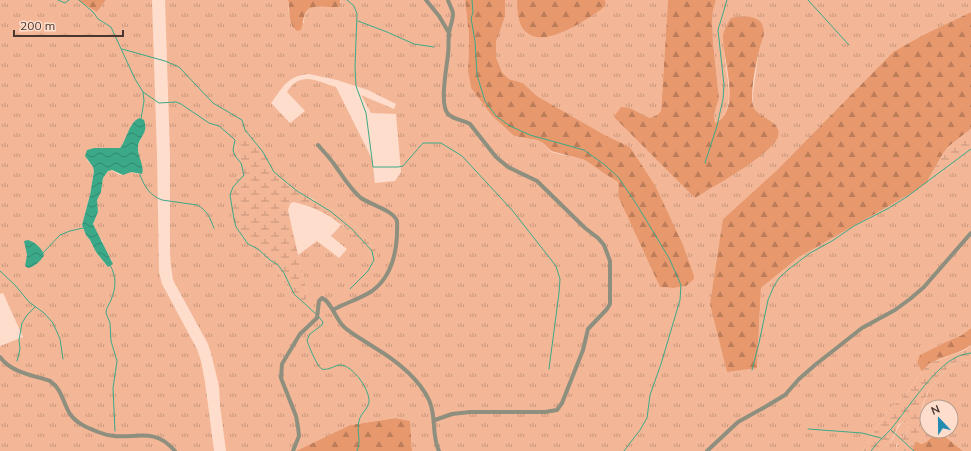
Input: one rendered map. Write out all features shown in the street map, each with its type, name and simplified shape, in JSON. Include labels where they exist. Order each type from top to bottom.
[{"type":"street","points":[[426,0],[439,16],[449,33]]},
{"type":"street","points":[[435,420],[458,413],[545,412],[557,410],[562,403],[572,379],[583,350],[588,329],[607,308],[610,299],[610,261],[601,241],[585,228],[540,184],[508,167],[496,157],[470,124],[453,118],[447,112],[444,90],[449,33],[453,14],[448,0]]},
{"type":"street","points":[[318,145],[358,195],[371,204],[390,213],[396,218],[397,221],[396,254],[392,266],[383,280],[378,286],[368,293],[333,310]]},
{"type":"street","points":[[707,451],[738,422],[785,395],[799,379],[815,365],[862,328],[910,300],[924,287],[971,233]]},
{"type":"street","points":[[293,451],[299,436],[298,427],[296,416],[281,378],[282,364],[300,334],[317,318],[320,298],[325,299],[333,310],[337,320],[344,327],[380,350],[422,387],[429,401],[435,420],[434,436],[439,451]]},
{"type":"street","points":[[0,357],[18,371],[54,383],[61,392],[71,415],[80,424],[108,435],[128,437],[146,435],[158,437],[169,444],[175,451]]},
{"type":"green space","points":[[0,0],[77,0],[97,12],[106,0],[152,0],[159,272],[162,284],[197,349],[201,361],[214,451],[0,451],[0,346],[23,337],[3,293],[0,294]],"holes":[[[132,124],[145,124],[144,132],[138,146],[142,166],[138,174],[131,172],[120,175],[111,170],[108,171],[103,178],[101,191],[96,200],[98,212],[93,224],[99,238],[102,240],[107,254],[112,261],[108,267],[96,252],[82,225],[90,195],[94,171],[93,167],[87,160],[87,150],[94,148],[120,148]]]},
{"type":"green space","points":[[77,0],[106,0],[97,12]]},
{"type":"green space","points":[[165,0],[288,0],[289,14],[304,23],[305,14],[308,10],[315,6],[336,7],[341,2],[340,0],[465,0],[469,36],[468,72],[471,88],[492,116],[514,136],[537,140],[543,143],[551,152],[585,160],[618,182],[620,187],[619,191],[660,287],[674,288],[686,286],[667,212],[655,185],[630,147],[603,134],[537,96],[523,83],[509,79],[502,72],[496,57],[496,42],[505,17],[505,0],[517,0],[518,14],[525,31],[606,3],[605,0],[668,0],[661,111],[657,115],[650,118],[630,108],[695,198],[735,173],[772,145],[764,118],[757,113],[753,106],[753,93],[759,48],[723,37],[729,98],[725,113],[721,119],[715,123],[714,115],[719,98],[713,42],[712,15],[716,0],[971,0],[971,12],[923,35],[893,52],[777,170],[723,219],[757,368],[761,288],[799,257],[917,190],[965,156],[971,154],[971,328],[962,335],[934,348],[917,363],[922,372],[908,391],[886,413],[862,451],[412,451],[410,421],[396,418],[350,425],[296,451],[226,451],[219,386],[208,344],[173,280],[170,253],[170,155]],"holes":[[[309,74],[337,80],[368,90],[396,104],[394,109],[361,95],[371,113],[396,114],[401,172],[395,181],[375,183],[372,159],[336,87],[316,80],[303,79],[297,81],[287,92],[305,111],[290,123],[271,103],[287,83],[296,77]],[[235,144],[302,195],[313,199],[323,207],[337,211],[344,216],[372,245],[375,260],[356,237],[341,225],[331,236],[347,249],[339,258],[317,241],[298,255],[308,297],[293,297],[276,267],[241,236],[236,179],[242,174],[242,163]]]},
{"type":"green space","points":[[288,0],[340,0],[340,6],[316,7],[308,10],[305,14],[301,30],[297,31],[292,25]]},
{"type":"green space","points":[[465,0],[505,0],[505,17],[496,42],[496,57],[502,72],[509,79],[523,83],[537,96],[603,134],[630,147],[655,185],[683,245],[694,276],[694,279],[686,286],[674,288],[660,287],[619,198],[618,182],[585,160],[551,151],[543,143],[537,140],[514,136],[492,116],[471,88],[468,72],[469,36]]},
{"type":"green space","points":[[517,0],[605,0],[606,3],[603,8],[576,25],[565,31],[544,37],[534,36],[523,29],[518,17]]},
{"type":"green space","points":[[668,0],[716,0],[712,15],[713,42],[719,98],[714,115],[715,123],[723,117],[728,108],[729,84],[723,38],[726,28],[731,18],[735,17],[750,17],[761,23],[764,33],[756,63],[752,100],[755,110],[773,123],[777,127],[778,131],[778,137],[765,152],[740,170],[695,198],[614,117],[621,107],[630,108],[650,118],[657,115],[661,111]]},
{"type":"green space","points":[[971,12],[971,129],[948,147],[928,182],[917,190],[799,257],[761,288],[757,368],[727,372],[710,304],[723,219],[777,170],[893,52],[923,35]]},
{"type":"green space","points":[[971,129],[971,154],[965,156],[928,182],[943,153],[948,147]]},
{"type":"green space","points":[[247,130],[260,145],[280,179],[302,195],[316,201],[323,207],[337,211],[344,216],[356,227],[377,252],[377,257],[375,260],[358,240],[339,223],[318,210],[293,202],[290,204],[288,210],[308,297],[299,303],[293,297],[276,267],[241,236],[231,217],[230,189],[236,179],[242,174],[242,163],[235,144],[244,131]]},
{"type":"green space","points":[[971,328],[971,345],[959,352],[932,363],[922,372],[917,363],[920,355],[962,335]]},
{"type":"green space","points":[[971,345],[971,361],[962,360],[953,364],[936,380],[925,399],[919,399],[919,426],[913,451],[897,451],[897,444],[909,429],[908,423],[903,422],[898,425],[893,438],[889,443],[876,451],[862,451],[886,413],[908,391],[928,364],[965,350]]},
{"type":"green space","points":[[962,360],[971,361],[971,451],[963,451],[948,439],[959,439],[959,399],[926,399],[936,380],[954,363]]},
{"type":"green space","points":[[396,418],[410,421],[412,451],[296,451],[350,425]]},
{"type":"green space","points":[[903,422],[908,423],[909,429],[896,445],[897,451],[876,451],[893,439],[898,428]]},
{"type":"green space","points":[[919,424],[919,439],[930,439],[921,444],[916,441]]},
{"type":"green space","points":[[948,439],[963,451],[913,451],[916,441],[921,444],[929,440]]},
{"type":"water","points":[[140,118],[144,120],[145,125],[145,132],[138,147],[143,171],[142,174],[131,172],[123,175],[112,170],[108,171],[103,178],[101,192],[97,200],[98,212],[93,224],[113,264],[108,267],[96,252],[82,225],[90,195],[94,171],[93,167],[85,156],[87,150],[94,148],[120,148],[133,123]]},
{"type":"water","points":[[28,240],[38,246],[44,255],[37,263],[28,268],[25,266],[27,255],[24,241]]},
{"type":"waterway","points":[[58,0],[65,3],[69,0]]},
{"type":"waterway","points":[[79,0],[93,12],[98,19],[111,27],[135,79],[143,92],[159,103],[176,102],[181,104],[209,123],[219,126],[235,140],[233,150],[235,156],[241,163],[244,175],[233,187],[230,195],[236,227],[248,244],[258,249],[278,265],[284,273],[294,294],[316,314]]},
{"type":"waterway","points":[[347,0],[354,6],[357,14],[355,67],[356,86],[366,113],[373,167],[403,166],[423,143],[441,143],[462,156],[512,210],[556,266],[560,279],[549,369]]},
{"type":"waterway","points":[[472,0],[473,13],[471,18],[475,41],[477,75],[485,101],[496,116],[510,126],[530,135],[584,150],[605,165],[619,178],[669,258],[681,285],[680,300],[650,395],[647,418],[624,451]]},
{"type":"waterway","points":[[705,163],[717,126],[723,99],[724,85],[718,30],[727,0]]},
{"type":"waterway","points":[[808,0],[849,45]]},
{"type":"waterway","points":[[358,21],[414,44],[434,47]]},
{"type":"waterway","points":[[122,49],[165,61],[179,67],[213,103],[242,120],[245,130],[263,152],[274,172],[297,191],[330,211],[352,229],[372,251],[374,260],[368,271],[350,289]]},
{"type":"waterway","points":[[141,119],[144,101],[143,92]]},
{"type":"waterway","points":[[752,370],[768,300],[779,278],[810,253],[832,241],[854,226],[889,208],[908,196],[971,149]]},
{"type":"waterway","points":[[140,175],[148,190],[154,196],[162,200],[197,205],[203,209],[208,215],[214,228]]},
{"type":"waterway","points":[[43,253],[60,235],[83,228]]},
{"type":"waterway","points":[[110,265],[115,278],[115,287],[106,313],[110,323],[111,341],[117,361],[113,388],[115,431]]},
{"type":"waterway","points":[[0,271],[15,285],[29,302],[44,313],[53,323],[60,339],[63,359]]},
{"type":"waterway","points":[[17,361],[20,349],[19,340],[22,323],[35,307]]},
{"type":"waterway","points":[[319,317],[323,322],[322,325],[310,334],[307,340],[318,365],[322,369],[329,369],[340,365],[350,369],[360,379],[369,397],[368,405],[361,416],[358,425],[359,444],[357,451]]},
{"type":"waterway","points":[[871,451],[892,428],[921,390],[945,364],[962,355],[971,353]]},
{"type":"waterway","points":[[808,429],[862,433],[881,438]]},
{"type":"waterway","points":[[891,430],[914,451]]}]
